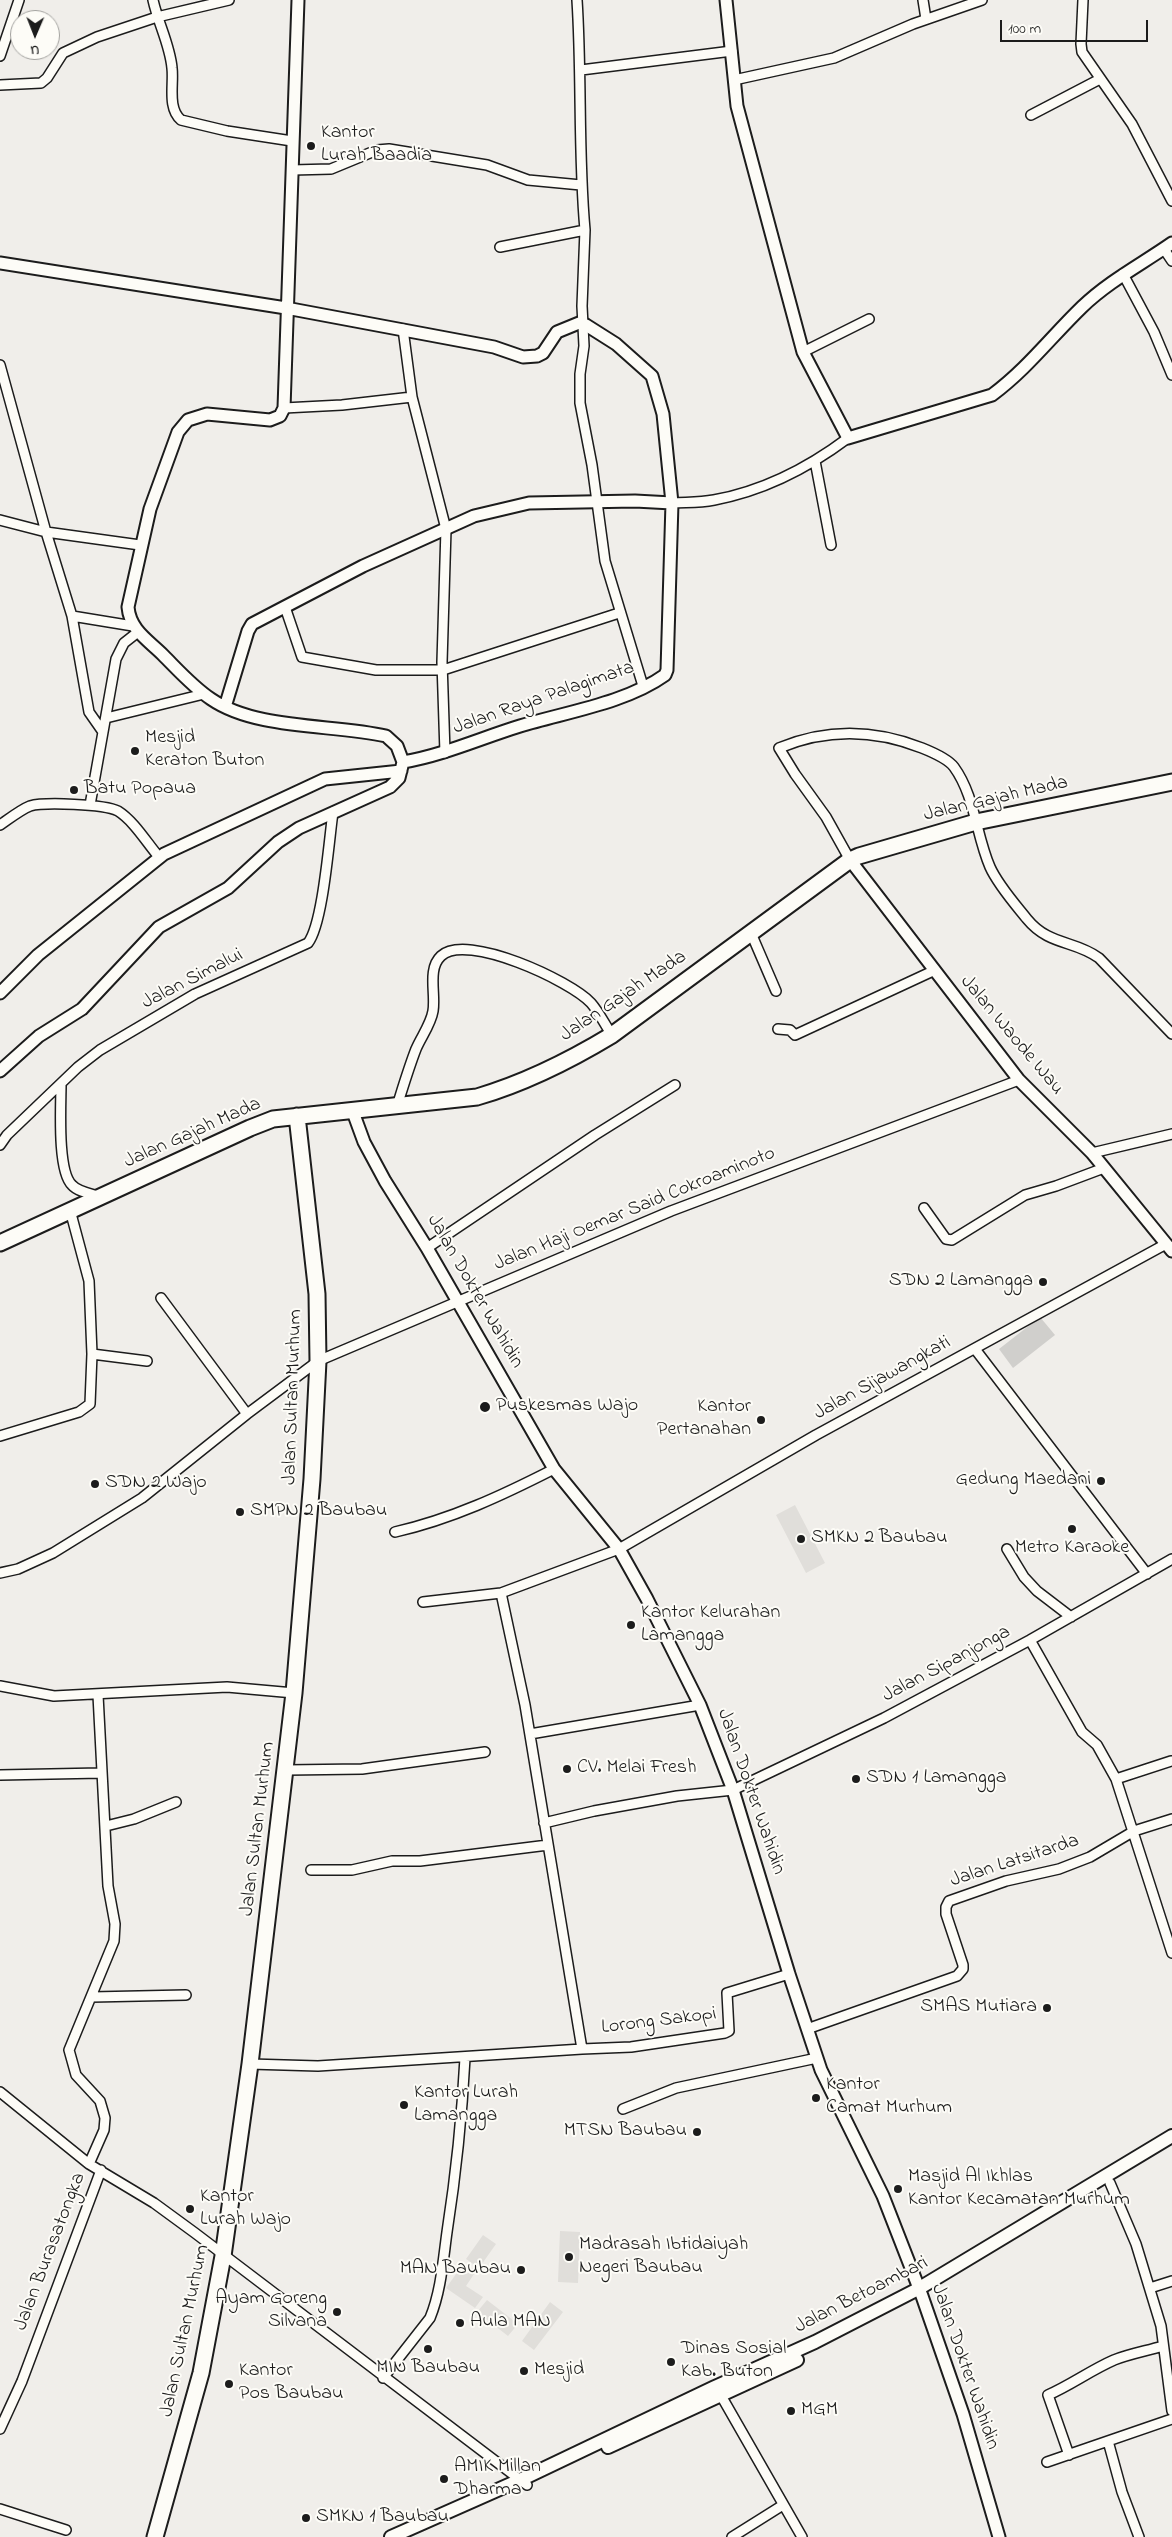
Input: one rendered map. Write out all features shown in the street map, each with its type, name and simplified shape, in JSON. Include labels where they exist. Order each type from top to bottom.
[{"type":"highway","name":"Jalan Gajah Mada","points":[[0,1243],[250,1128],[274,1120],[477,1097],[503,1090],[578,1055],[612,1035],[850,860],[976,822],[1172,782]]},
{"type":"highway","name":"Jalan Sultan Murhum","points":[[155,2537],[201,2373],[223,2256],[250,2064],[294,1693],[312,1479],[318,1361],[317,1294],[297,1116]]},
{"type":"main road","name":"Jalan Betoambari","points":[[920,2293],[1172,2136]]},
{"type":"main road","name":"Jalan Betoambari","points":[[410,2537],[920,2293],[1172,2145]]},
{"type":"main road","name":"Jalan Betoambari","points":[[391,2537],[524,2483]]},
{"type":"street","points":[[0,56],[19,0]]},
{"type":"street","points":[[154,0],[157,17],[172,67],[173,106],[176,116],[181,120],[227,131],[292,141]]},
{"type":"street","points":[[0,85],[41,83],[47,78],[63,52],[97,37],[157,17],[229,0]]},
{"type":"street","points":[[0,1071],[39,1036],[82,1009],[159,927],[228,888],[278,842],[299,828],[390,787],[399,778],[402,767],[397,746],[386,736],[278,722],[225,707],[204,694],[136,629],[128,607],[140,546],[150,508],[178,432],[188,420],[207,414],[270,420],[280,416],[284,408],[298,0]]},
{"type":"street","points":[[577,0],[581,70],[581,185],[585,230],[580,403],[597,501],[601,545],[619,613],[643,686]]},
{"type":"street","points":[[726,0],[737,106],[803,352],[848,438]]},
{"type":"street","points":[[923,0],[926,19]]},
{"type":"street","points":[[734,80],[834,58],[926,19],[982,0]]},
{"type":"street","points":[[1083,0],[1082,52],[1132,124],[1172,201]]},
{"type":"street","points":[[581,70],[732,51]]},
{"type":"street","points":[[1031,115],[1100,79]]},
{"type":"street","points":[[292,170],[332,169],[377,150],[389,149],[487,165],[528,180],[581,185]]},
{"type":"street","points":[[500,247],[585,230]]},
{"type":"street","points":[[225,707],[248,630],[252,624],[363,566],[474,516],[529,503],[597,501],[685,502],[689,504],[742,493],[769,483],[815,461],[848,438],[992,395],[1043,350],[1082,307],[1123,274],[1168,246],[1172,261]]},
{"type":"street","points":[[0,264],[286,308],[494,347],[523,356],[537,356],[544,353],[557,332],[573,324],[583,324],[616,344],[648,372],[656,382],[664,414],[672,503]]},
{"type":"street","points":[[1123,274],[1154,332],[1172,375]]},
{"type":"street","points":[[803,352],[869,319]]},
{"type":"street","points":[[403,329],[412,397],[446,529],[443,670],[445,753]]},
{"type":"street","points":[[0,364],[46,532],[72,616],[89,712],[103,732]]},
{"type":"street","points":[[284,408],[342,405],[412,397]]},
{"type":"street","points":[[815,461],[831,545]]},
{"type":"street","name":"Jalan Raya Palagimata","points":[[0,993],[38,955],[126,886],[159,857],[325,779],[402,767],[518,726],[612,700],[662,677],[667,670],[672,503]]},
{"type":"street","points":[[0,520],[46,532],[140,546]]},
{"type":"street","points":[[285,608],[300,654],[305,658],[376,670],[443,670],[619,613]]},
{"type":"street","points":[[72,616],[136,629]]},
{"type":"street","points":[[90,805],[116,659],[124,643],[136,629]]},
{"type":"street","points":[[106,718],[204,694]]},
{"type":"street","points":[[850,860],[826,817],[779,748],[799,739],[831,733],[868,733],[898,738],[930,751],[954,766],[965,790],[986,858],[1000,884],[1037,930],[1053,940],[1092,952],[1172,1034]]},
{"type":"street","points":[[0,825],[29,806],[90,805],[117,811],[127,819],[159,857]]},
{"type":"street","name":"Jalan Simalui","points":[[0,1145],[7,1135],[78,1067],[100,1050],[195,994],[308,943],[313,937],[318,919],[333,812]]},
{"type":"street","name":"Jalan Waode Wau","points":[[850,860],[933,971],[1019,1080],[1092,1153],[1170,1249]]},
{"type":"street","points":[[751,933],[776,992]]},
{"type":"street","points":[[396,1106],[416,1049],[433,1012],[434,972],[437,961],[442,955],[451,951],[486,952],[538,970],[590,1002],[612,1035]]},
{"type":"street","points":[[778,1029],[790,1030],[795,1035],[933,971]]},
{"type":"street","name":"Jalan Haji Oemar Said Cokroaminoto","points":[[0,1574],[18,1569],[53,1554],[142,1498],[246,1414],[318,1361],[672,1211],[1019,1080]]},
{"type":"street","points":[[61,1084],[60,1131],[67,1177],[74,1187],[101,1197]]},
{"type":"street","points":[[427,1248],[594,1135],[675,1086]]},
{"type":"street","name":"Jalan Dokter Wahidin","points":[[352,1112],[364,1142],[381,1173],[458,1301],[554,1469],[619,1549],[647,1599],[700,1706],[733,1790],[789,1974],[817,2058],[883,2196],[920,2293],[963,2414],[999,2537]]},
{"type":"street","points":[[1092,1153],[1172,1134]]},
{"type":"street","points":[[924,1208],[946,1239],[952,1240],[1024,1195],[1056,1186],[1104,1168]]},
{"type":"street","points":[[0,1436],[86,1409],[90,1404],[92,1354],[88,1281],[86,1263],[70,1210]]},
{"type":"street","name":"Jalan Sijawangkati","points":[[423,1602],[501,1593],[619,1549],[816,1435],[975,1349],[1170,1249]]},
{"type":"street","points":[[161,1298],[246,1414]]},
{"type":"street","points":[[975,1349],[1147,1574]]},
{"type":"street","points":[[92,1354],[147,1361]]},
{"type":"street","points":[[395,1532],[434,1523],[508,1492],[554,1469]]},
{"type":"street","points":[[1007,1549],[1024,1577],[1037,1591],[1071,1617]]},
{"type":"street","name":"Jalan Sipanjonga","points":[[544,1823],[594,1810],[668,1797],[733,1790],[884,1718],[1030,1640],[1172,1559]]},
{"type":"street","points":[[250,2064],[318,2066],[582,2049],[530,1734],[501,1593]]},
{"type":"street","points":[[1030,1640],[1082,1732],[1098,1745],[1116,1779],[1172,1953]]},
{"type":"street","points":[[0,1686],[54,1696],[227,1687],[294,1693]]},
{"type":"street","points":[[89,2164],[104,2130],[105,2118],[100,2100],[76,2075],[69,2050],[114,1941],[115,1924],[108,1886],[98,1694]]},
{"type":"street","points":[[530,1734],[700,1706]]},
{"type":"street","points":[[286,1770],[362,1768],[485,1752]]},
{"type":"street","points":[[1116,1779],[1171,1761]]},
{"type":"street","points":[[0,1775],[101,1773]]},
{"type":"street","points":[[106,1826],[134,1819],[176,1802]]},
{"type":"street","name":"Jalan Latsitarda","points":[[807,2029],[856,2010],[957,1976],[963,1965],[946,1914],[946,1907],[950,1901],[1006,1881],[1059,1869],[1090,1857],[1134,1831],[1172,1819]]},
{"type":"street","points":[[311,1870],[352,1870],[392,1861],[420,1861],[548,1844]]},
{"type":"street","name":"Lorong Sakopi","points":[[582,2049],[631,2047],[725,2033],[729,2031],[727,1993],[789,1974]]},
{"type":"street","points":[[92,1997],[186,1995]]},
{"type":"street","points":[[383,2378],[430,2318],[434,2310],[454,2187],[465,2058]]},
{"type":"street","points":[[623,2110],[676,2088],[817,2058]]},
{"type":"street","points":[[0,2092],[89,2164],[154,2203],[524,2483]]},
{"type":"street","name":"Jalan Burasatongka","points":[[0,2430],[22,2381],[101,2170]]},
{"type":"street","points":[[1110,2182],[1136,2244],[1161,2326],[1172,2410]]},
{"type":"street","points":[[1150,2288],[1172,2281]]},
{"type":"street","points":[[1068,2455],[1048,2395],[1073,2384],[1097,2368],[1116,2360],[1163,2346]]},
{"type":"street","points":[[718,2391],[802,2537]]},
{"type":"street","points":[[1047,2462],[1172,2419]]},
{"type":"street","points":[[1108,2441],[1122,2492],[1140,2537]]},
{"type":"street","points":[[732,2537],[783,2505]]},
{"type":"street","points":[[0,2509],[66,2530]]},
{"type":"shaded area","points":[[1040,1317],[1055,1335],[1013,1368],[999,1349]]},
{"type":"shaded area","name":"SMKN 2 Baubau","points":[[795,1505],[825,1563],[806,1573],[776,1515]]},
{"type":"shaded area","name":"Madrasah Ibtidaiyah Negeri Baubau","points":[[560,2231],[580,2232],[578,2283],[558,2282]]},
{"type":"shaded area","points":[[483,2235],[496,2244],[479,2268],[466,2259]]},
{"type":"shaded area","points":[[464,2263],[476,2271],[466,2286],[483,2297],[475,2308],[446,2288]]},
{"type":"shaded area","points":[[487,2300],[518,2324],[508,2336],[477,2312]]},
{"type":"shaded area","name":"Madrasah Ibtidaiyah Negeri Baubau","points":[[550,2302],[563,2312],[534,2350],[522,2341]]},
{"type":"place","name":"Kantor Lurah Baadia","points":[[311,146]]},
{"type":"place","name":"Mesjid Keraton Buton","points":[[135,751]]},
{"type":"place","name":"Batu Popaua","points":[[74,790]]},
{"type":"place","name":"SDN 2 Lamangga","points":[[1043,1282]]},
{"type":"place","name":"Puskesmas Wajo","points":[[485,1407]]},
{"type":"place","name":"Kantor Pertanahan","points":[[761,1420]]},
{"type":"place","name":"Gedung Maedani","points":[[1101,1481]]},
{"type":"place","name":"SDN 2 Wajo","points":[[95,1484]]},
{"type":"place","name":"SMPN 2 Baubau","points":[[240,1512]]},
{"type":"place","name":"Metro Karaoke","points":[[1072,1529]]},
{"type":"place","name":"SMKN 2 Baubau","points":[[801,1539]]},
{"type":"place","name":"Kantor Kelurahan Lamangga","points":[[631,1625]]},
{"type":"place","name":"CV. Melai Fresh","points":[[567,1769]]},
{"type":"place","name":"SDN 1 Lamangga","points":[[856,1779]]},
{"type":"place","name":"SMAS Mutiara","points":[[1047,2008]]},
{"type":"place","name":"Kantor Camat Murhum","points":[[816,2098]]},
{"type":"place","name":"Kantor Lurah Lamangga","points":[[404,2105]]},
{"type":"place","name":"MTSN Baubau","points":[[697,2132]]},
{"type":"place","name":"Masjid Al Ikhlas Kantor Kecamatan Murhum","points":[[898,2189]]},
{"type":"place","name":"Kantor Lurah Wajo","points":[[190,2209]]},
{"type":"place","name":"Madrasah Ibtidaiyah Negeri Baubau","points":[[569,2257]]},
{"type":"place","name":"MAN Baubau","points":[[521,2270]]},
{"type":"place","name":"Ayam Goreng Silvana","points":[[337,2312]]},
{"type":"place","name":"Aula MAN","points":[[460,2323]]},
{"type":"place","name":"MIN Baubau","points":[[428,2349]]},
{"type":"place","name":"Dinas Sosial Kab. Buton","points":[[671,2362]]},
{"type":"place","name":"Mesjid","points":[[524,2371]]},
{"type":"place","name":"Kantor Pos Baubau","points":[[229,2384]]},
{"type":"place","name":"MGM","points":[[791,2411]]},
{"type":"place","name":"AMIK Millan Dharma","points":[[444,2479]]},
{"type":"place","name":"SMKN 1 Baubau","points":[[306,2518]]}]
